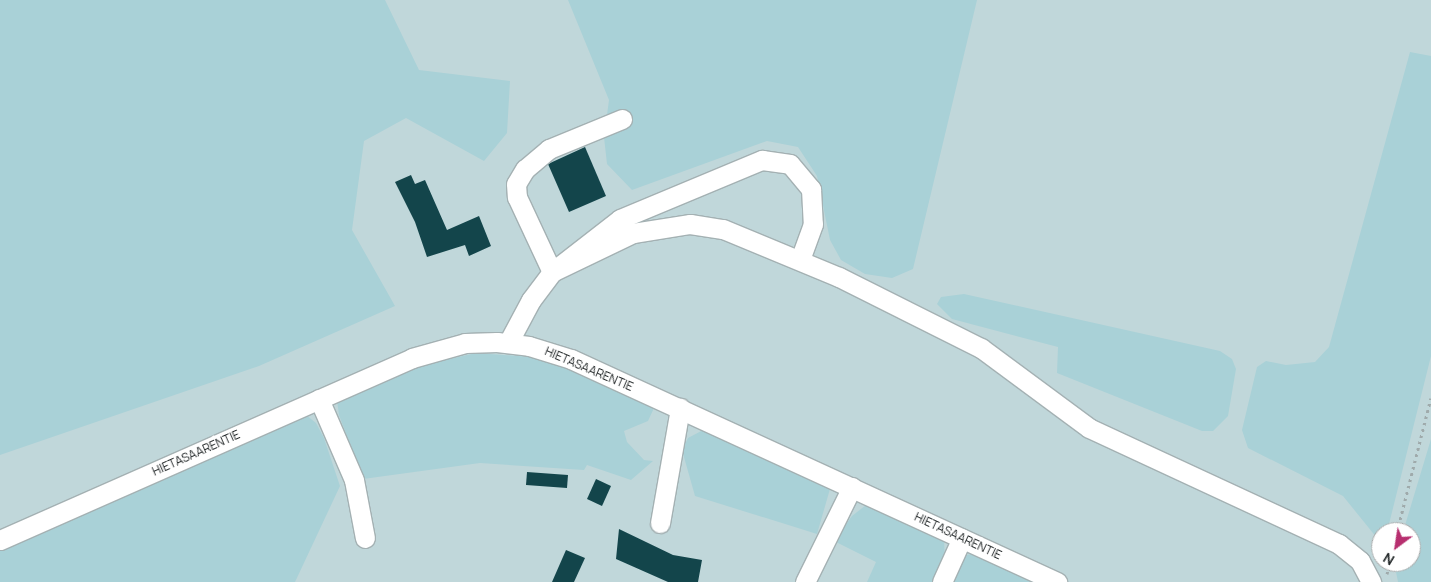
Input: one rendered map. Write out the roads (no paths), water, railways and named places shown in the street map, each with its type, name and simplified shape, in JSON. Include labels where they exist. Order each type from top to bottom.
[{"type":"street","points":[[552,272],[517,197],[516,184],[525,168],[549,149],[622,119]]},
{"type":"street","points":[[508,343],[530,300],[552,272],[620,218],[762,160],[790,164],[812,189],[813,224],[800,260]]},
{"type":"street","points":[[552,272],[633,233],[690,224],[723,229],[800,260],[981,348],[1089,428],[1340,544],[1360,561],[1371,582]]},
{"type":"street","name":"HIETASAARENTIE","points":[[0,540],[432,351],[475,342],[508,343],[571,359],[1057,582]]},
{"type":"street","points":[[319,399],[354,480],[365,538]]},
{"type":"street","points":[[660,524],[680,408]]},
{"type":"street","points":[[805,582],[852,487]]},
{"type":"street","points":[[942,582],[962,538]]}]
